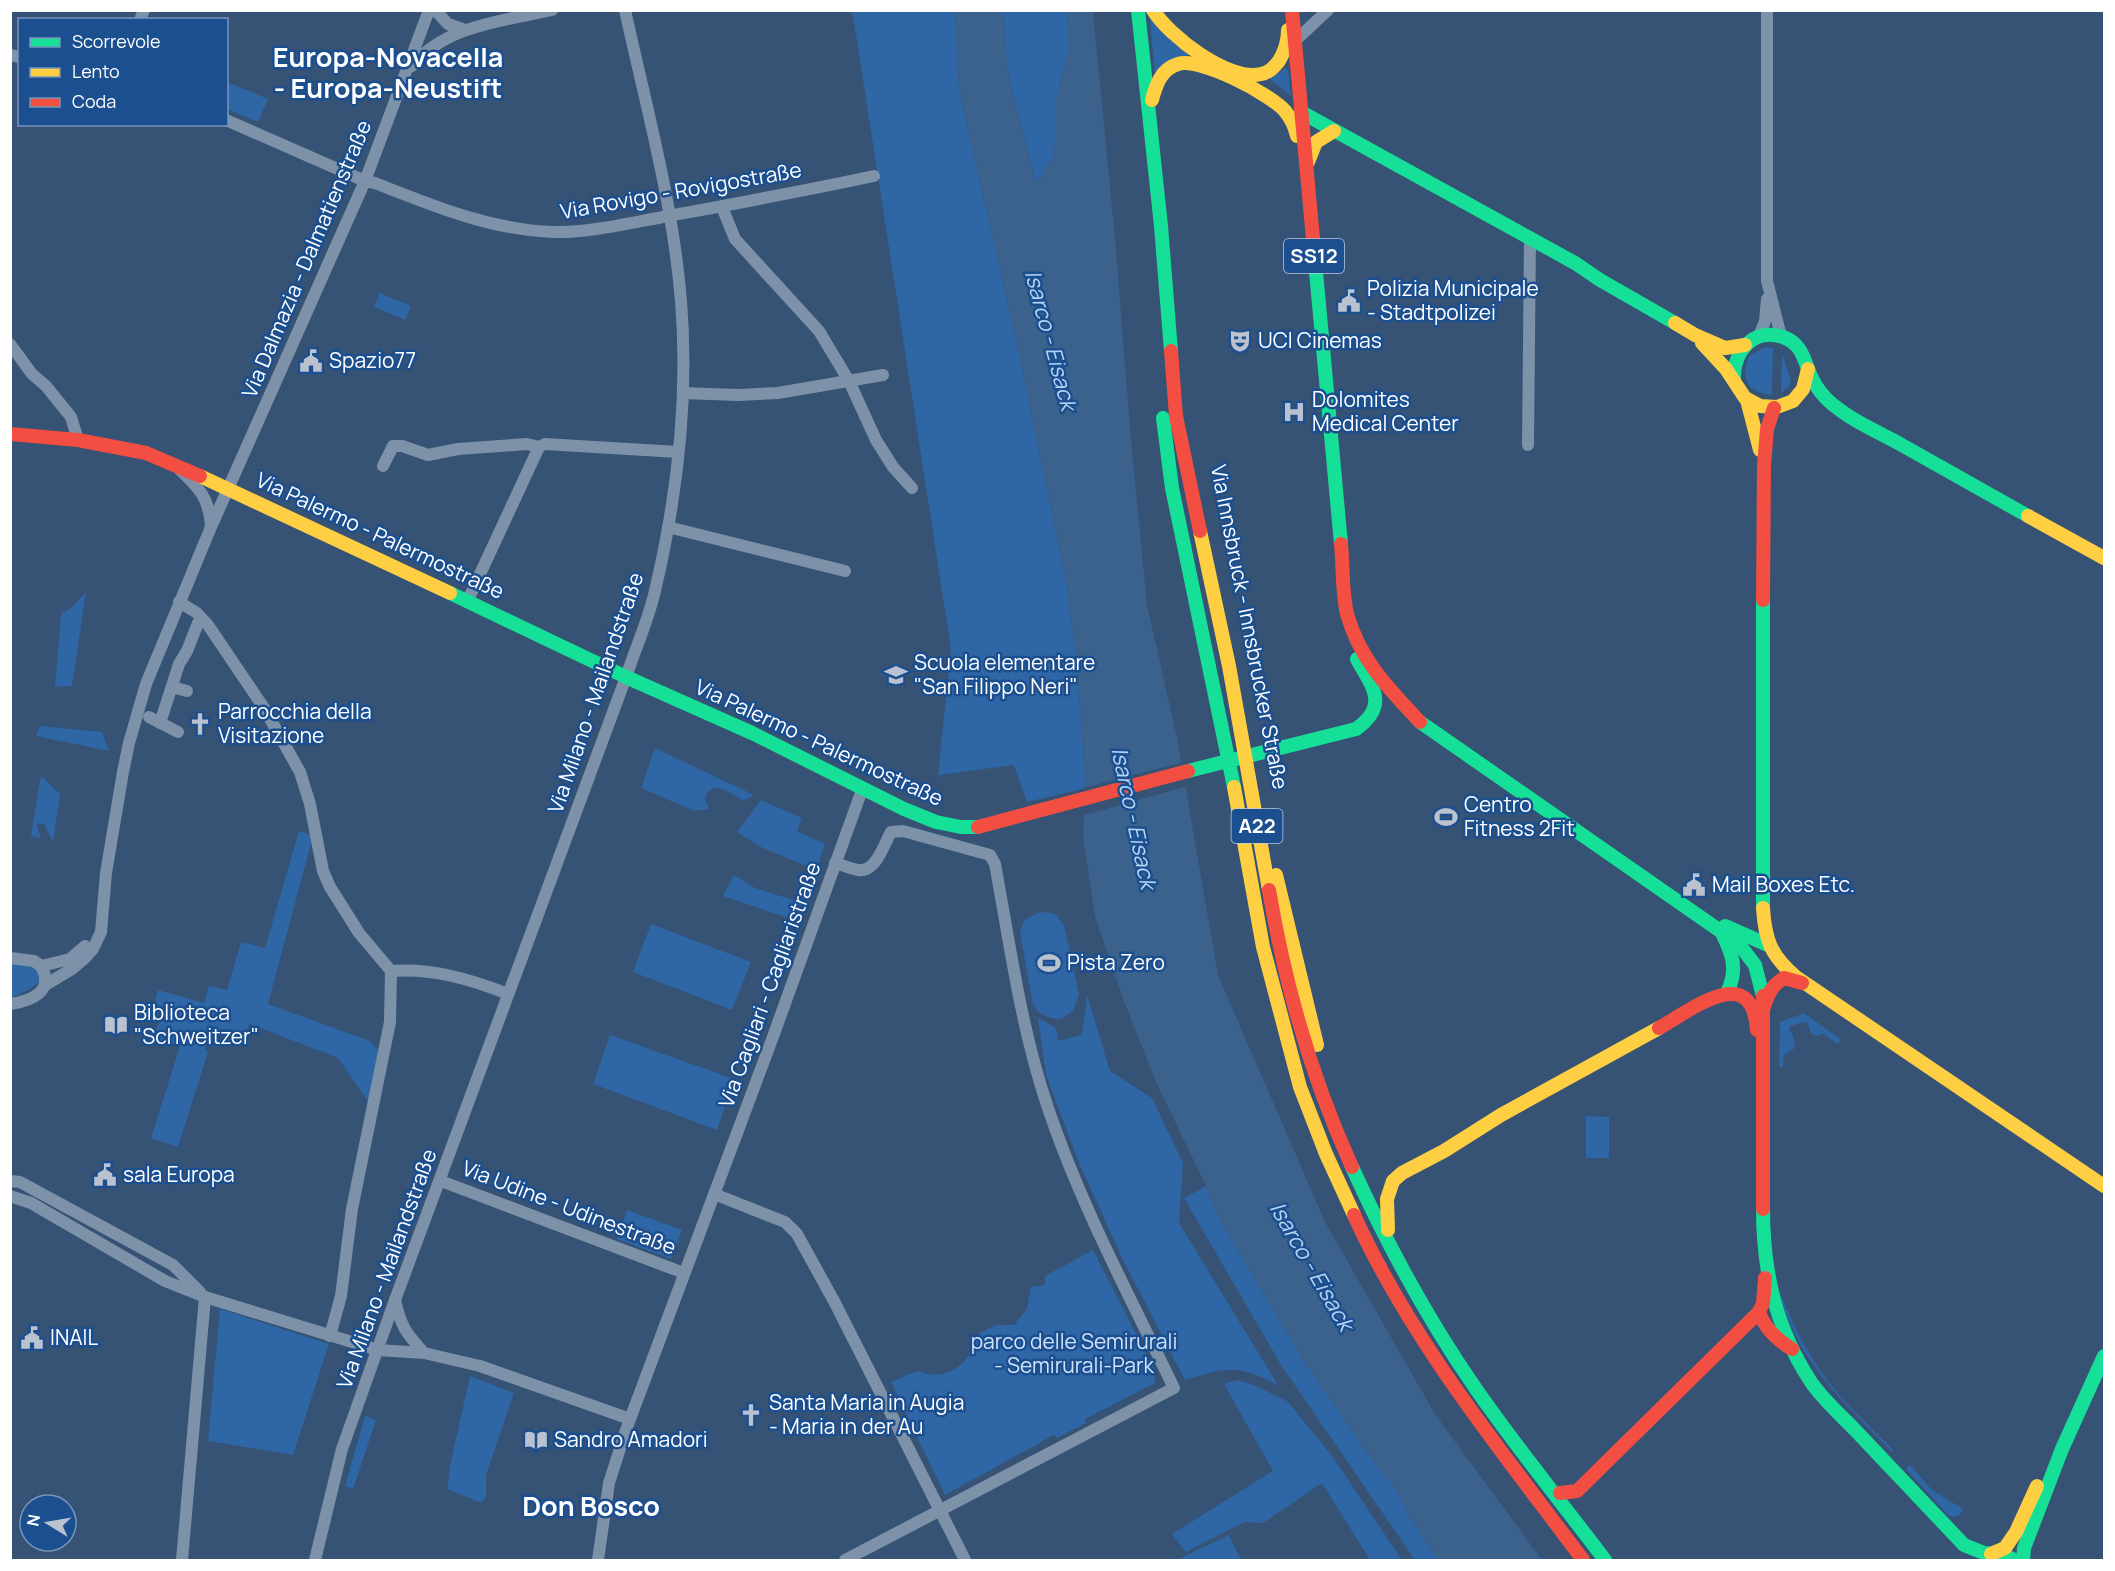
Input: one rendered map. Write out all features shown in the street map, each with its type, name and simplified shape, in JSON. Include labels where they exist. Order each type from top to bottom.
[{"type":"main road","name":"A22","points":[[1126,10],[1149,228],[1163,419],[1172,488],[1224,730],[1263,947],[1300,1088],[1326,1154],[1357,1222],[1405,1311],[1464,1400],[1583,1560]]},
{"type":"main road","name":"A22","points":[[1138,10],[1161,226],[1176,416],[1229,666],[1278,944],[1296,1014],[1343,1148],[1373,1214],[1421,1302],[1476,1389],[1605,1560]]},
{"type":"main road","name":"Via Innsbruck - Innsbrucker Straße","points":[[1146,10],[1152,100],[1186,423],[1212,540],[1272,858],[1314,1037],[1347,1135],[1388,1230],[1428,1304],[1467,1368],[1612,1560]]},
{"type":"main road","points":[[1153,10],[1162,24],[1186,46],[1240,73],[1257,75],[1270,71],[1286,50],[1291,10]]},
{"type":"main road","name":"SS12","points":[[1291,10],[1347,613]]},
{"type":"main road","points":[[1152,100],[1155,85],[1161,75],[1175,65],[1186,62],[1203,65],[1284,109],[1295,128],[1307,167]]},
{"type":"main road","points":[[1301,112],[1591,272],[1600,280],[1695,335],[1725,348],[1745,345]]},
{"type":"main road","points":[[1307,167],[1314,142],[1321,136],[1334,131]]},
{"type":"main road","points":[[1734,379],[1736,358],[1745,345],[1759,336],[1770,334],[1781,336],[1794,343],[1802,352],[1808,369],[1821,392],[1841,411]]},
{"type":"main road","points":[[1695,335],[1734,379],[1747,400],[1764,466]]},
{"type":"main road","points":[[1794,400],[1804,388],[1808,369]]},
{"type":"main road","points":[[1747,400],[1755,405],[1774,408],[1794,400],[1805,400],[1841,411],[2104,558]]},
{"type":"main road","points":[[1774,408],[1768,423],[1764,466],[1762,812],[1763,916],[1768,945],[1785,969],[2104,1186]]},
{"type":"main road","name":"Via Palermo - Palermostraße","points":[[10,434],[78,440],[146,453],[172,463],[468,600],[626,677],[752,733],[862,790],[925,818],[961,827],[978,827],[1236,762],[1356,729],[1371,718],[1376,710],[1377,701],[1375,691],[1345,630],[1347,613]]},
{"type":"main road","points":[[1347,613],[1365,659],[1381,681],[1422,724],[1722,933],[1745,950],[1754,962],[1762,990],[1764,1008],[1763,1243],[1766,1269],[1777,1315],[1792,1349],[1812,1384],[1964,1545],[1997,1558],[2010,1551],[2062,1449],[2104,1356]]},
{"type":"main road","points":[[1227,625],[1221,651],[1224,695],[1236,762],[1249,826],[1272,858]]},
{"type":"main road","points":[[1747,936],[1760,927],[1763,916]]},
{"type":"main road","points":[[1697,917],[1711,917],[1735,933],[1768,945]]},
{"type":"main road","points":[[1722,933],[1731,952],[1736,971],[1727,993]]},
{"type":"main road","points":[[1764,1008],[1772,986],[1784,978],[1809,986]]},
{"type":"main road","points":[[1388,1230],[1387,1199],[1393,1181],[1402,1173],[1444,1151],[1501,1115],[1727,993],[1742,994],[1752,1006],[1757,1021],[1758,1057],[1763,1065]]},
{"type":"main road","points":[[1560,1493],[1577,1491],[1760,1312],[1766,1269]]},
{"type":"main road","points":[[1760,1312],[1764,1324],[1780,1342],[1792,1349]]},
{"type":"main road","points":[[2024,1560],[2024,1548],[2062,1449]]},
{"type":"street","name":"Via Dalmazia - Dalmatienstraße","points":[[102,910],[115,817],[129,743],[146,684],[211,526],[365,181],[429,10]]},
{"type":"street","points":[[435,10],[448,24],[465,30]]},
{"type":"street","points":[[407,72],[423,53],[440,41],[465,30],[552,10]]},
{"type":"street","name":"Via Milano - Mailandstraße","points":[[315,1560],[342,1449],[626,677],[653,597],[668,527],[683,393],[681,301],[669,216],[625,10]]},
{"type":"street","points":[[1295,41],[1328,10]]},
{"type":"street","points":[[1759,336],[1766,321],[1768,292],[1767,10]]},
{"type":"street","name":"Via Rovigo - Rovigostraße","points":[[228,121],[365,181],[453,214],[512,228],[556,232],[612,226],[723,207],[874,176]]},
{"type":"street","points":[[723,207],[735,239],[819,331],[849,381],[876,440],[893,467],[912,488]]},
{"type":"street","points":[[1528,446],[1530,238]]},
{"type":"street","points":[[1768,292],[1781,336]]},
{"type":"street","points":[[10,345],[32,374],[46,386],[71,417],[78,440]]},
{"type":"street","points":[[683,393],[738,395],[778,393],[884,375]]},
{"type":"street","points":[[383,466],[393,446],[402,446],[428,455],[470,448],[527,444],[539,447]]},
{"type":"street","points":[[468,600],[539,447],[545,444],[678,452]]},
{"type":"street","name":"Via Palermo - Palermostraße","points":[[172,463],[197,486],[205,497],[210,512],[211,526]]},
{"type":"street","points":[[668,527],[845,571]]},
{"type":"street","points":[[179,602],[197,613],[208,625],[281,735],[300,772],[321,862],[330,887],[359,933],[391,970],[390,1022],[352,1209],[341,1296],[330,1336]]},
{"type":"street","points":[[178,732],[154,720],[172,687],[179,664],[188,651],[198,623]]},
{"type":"street","points":[[172,687],[187,691]]},
{"type":"street","name":"Via Cagliari - Cagliaristraße","points":[[598,1560],[609,1483],[630,1419],[862,790]]},
{"type":"street","points":[[835,863],[860,871],[868,868],[876,860],[891,832],[903,831],[990,855],[995,864],[1026,1034],[1047,1105],[1081,1196],[1174,1388],[845,1560]]},
{"type":"street","points":[[41,966],[70,959],[82,950],[92,936],[102,910]]},
{"type":"street","points":[[45,985],[72,969],[93,950],[101,932],[102,910]]},
{"type":"street","points":[[10,958],[34,961],[46,974],[45,985],[39,995],[10,1004]]},
{"type":"street","points":[[391,970],[411,969],[463,978],[508,994]]},
{"type":"street","points":[[205,1298],[170,1263],[20,1182],[10,1181],[12,1188],[10,1194],[31,1203],[174,1285],[205,1298],[378,1350],[424,1353],[480,1366],[630,1419]]},
{"type":"street","name":"Via Udine - Udinestraße","points":[[441,1181],[684,1272]]},
{"type":"street","points":[[714,1194],[785,1222],[797,1234],[835,1303],[965,1560]]},
{"type":"street","points":[[149,1271],[163,1268],[170,1263]]},
{"type":"street","points":[[170,1263],[174,1285]]},
{"type":"street","points":[[182,1560],[205,1298]]},
{"type":"street","points":[[395,1300],[404,1331],[424,1353]]},
{"type":"green space","points":[[850,11],[955,11],[959,90],[1019,353],[1066,582],[1076,653],[1086,788],[1027,802],[1014,765],[938,775],[951,649],[853,15]]},
{"type":"green space","points":[[1004,11],[1067,11],[1069,49],[1060,84],[1054,157],[1036,183],[1010,83],[1005,52]]},
{"type":"green space","points":[[1149,11],[1192,53],[1155,74]]},
{"type":"green space","points":[[1285,68],[1288,70],[1291,96],[1270,79]]},
{"type":"green space","points":[[229,83],[268,99],[258,122],[228,109]]},
{"type":"green space","points":[[380,293],[411,306],[405,320],[374,307]]},
{"type":"green space","points":[[1765,347],[1773,348],[1772,395],[1763,394],[1751,388],[1745,371],[1749,356]]},
{"type":"green space","points":[[1782,353],[1791,382],[1781,393]]},
{"type":"green space","points":[[86,592],[72,686],[55,687],[61,614],[72,607]]},
{"type":"green space","points":[[40,726],[102,732],[109,751],[36,736]]},
{"type":"green space","points":[[655,748],[754,795],[743,801],[725,790],[712,788],[705,799],[709,809],[694,811],[641,788]]},
{"type":"green space","points":[[41,776],[60,794],[53,842],[44,824],[36,823],[41,838],[31,836]]},
{"type":"green space","points":[[761,800],[802,818],[797,831],[825,844],[816,870],[761,847],[737,832]]},
{"type":"green space","points":[[299,831],[313,836],[268,1004],[370,1041],[382,1055],[370,1104],[338,1058],[250,1024],[241,1038],[212,1028],[205,1050],[208,1052],[178,1147],[151,1138],[180,1046],[154,1038],[161,1014],[152,1011],[158,990],[204,1003],[209,986],[227,990],[241,942],[265,948]]},
{"type":"green space","points":[[734,875],[755,888],[806,904],[800,922],[723,896]]},
{"type":"green space","name":"Pista Zero","points":[[1037,913],[1055,914],[1064,925],[1079,994],[1073,1011],[1061,1019],[1045,1016],[1033,1005],[1020,933],[1024,921]]},
{"type":"green space","points":[[651,924],[751,962],[732,1010],[633,972]]},
{"type":"green space","points":[[10,962],[31,965],[38,969],[39,982],[11,998]]},
{"type":"green space","points":[[1087,995],[1110,1071],[1152,1098],[1183,1163],[1179,1223],[1278,1385],[1252,1374],[1232,1370],[1212,1372],[1185,1380],[1123,1260],[1079,1163],[1046,1075],[1038,1018],[1056,1028],[1058,1041],[1082,1035]]},
{"type":"green space","points":[[1804,1013],[1841,1040],[1838,1044],[1823,1034],[1816,1036],[1811,1033],[1807,1022],[1794,1025],[1789,1031],[1793,1035],[1795,1048],[1784,1055],[1783,1067],[1779,1067],[1780,1022]]},
{"type":"green space","points":[[610,1035],[734,1079],[717,1130],[593,1084]]},
{"type":"green space","points":[[1586,1116],[1609,1117],[1609,1158],[1586,1158]]},
{"type":"green space","points":[[1206,1186],[1217,1215],[1303,1360],[1372,1460],[1389,1480],[1410,1518],[1438,1560],[1415,1560],[1281,1365],[1184,1198]]},
{"type":"green space","points":[[627,1210],[682,1230],[671,1259],[617,1239]]},
{"type":"green space","name":"parco delle Semirurali - Semirurali-Park","points":[[1093,1250],[1153,1367],[1155,1383],[1085,1419],[1086,1423],[1057,1438],[1054,1435],[945,1495],[891,1382],[917,1371],[938,1374],[956,1368],[970,1354],[978,1334],[996,1325],[1014,1325],[1027,1309],[1031,1287],[1045,1285],[1045,1276]]},
{"type":"green space","points":[[1780,1291],[1797,1332],[1820,1370],[1846,1402],[1893,1450],[1892,1452],[1840,1398],[1809,1358],[1786,1315]]},
{"type":"green space","points":[[220,1309],[329,1344],[293,1455],[208,1441]]},
{"type":"green space","points":[[470,1376],[514,1393],[486,1475],[486,1496],[482,1503],[447,1489]]},
{"type":"green space","points":[[1238,1380],[1287,1401],[1333,1457],[1402,1560],[1370,1560],[1322,1483],[1263,1523],[1244,1522],[1186,1552],[1172,1534],[1273,1471],[1224,1384]]},
{"type":"green space","points":[[365,1416],[376,1420],[353,1489],[345,1486]]},
{"type":"green space","points":[[1910,1465],[1932,1490],[1963,1509],[1960,1515],[1954,1517],[1948,1515],[1906,1469]]},
{"type":"green space","points":[[1229,1535],[1241,1560],[1179,1559]]},
{"type":"water","name":"Isarco - Eisack","points":[[955,11],[1004,11],[1005,52],[1010,83],[1036,183],[1054,157],[1056,102],[1069,49],[1067,11],[1093,11],[1147,605],[1177,738],[1218,975],[1325,1222],[1435,1414],[1542,1560],[1438,1560],[1410,1518],[1389,1480],[1372,1460],[1303,1360],[1217,1215],[1206,1186],[1156,1082],[1125,1004],[1095,917],[1083,837],[1086,788],[1076,653],[1066,582],[1019,353],[959,90]]},
{"type":"pier","points":[[1184,762],[1188,786],[1081,816],[1083,788]]},
{"type":"traffic: fast","points":[[1138,10],[1161,226],[1171,351]]},
{"type":"traffic: fast","points":[[1301,112],[1575,263],[1675,323]]},
{"type":"traffic: fast","points":[[1313,239],[1341,544]]},
{"type":"traffic: fast","points":[[1734,379],[1737,360],[1747,344],[1763,336],[1783,337],[1796,345],[1804,357],[1817,388],[1837,408],[2028,516]]},
{"type":"traffic: fast","points":[[1163,418],[1172,488],[1234,787]]},
{"type":"traffic: fast","points":[[450,593],[626,677],[752,733],[904,809],[936,822],[961,827],[978,827]]},
{"type":"traffic: fast","points":[[1763,600],[1763,908]]},
{"type":"traffic: fast","points":[[1188,771],[1356,729],[1366,720],[1375,704],[1372,688],[1357,659]]},
{"type":"traffic: fast","points":[[1420,722],[1739,944],[1755,965],[1763,996]]},
{"type":"traffic: fast","points":[[1725,926],[1768,945]]},
{"type":"traffic: fast","points":[[1722,933],[1733,963],[1727,993]]},
{"type":"traffic: fast","points":[[1352,1167],[1409,1281],[1458,1363],[1507,1433],[1605,1560]]},
{"type":"traffic: fast","points":[[1763,1209],[1769,1277],[1780,1321],[1799,1362],[1816,1389],[1964,1545],[1984,1553],[2005,1555],[2014,1560]]},
{"type":"traffic: fast","points":[[2023,1560],[2024,1548],[2062,1449],[2104,1356]]},
{"type":"traffic: slow","points":[[1153,10],[1172,32],[1201,55],[1233,71],[1248,75],[1269,71],[1279,61],[1288,30]]},
{"type":"traffic: slow","points":[[1152,100],[1163,74],[1172,66],[1188,63],[1202,66],[1234,78],[1277,104],[1289,117],[1297,136]]},
{"type":"traffic: slow","points":[[1308,162],[1316,142],[1334,131]]},
{"type":"traffic: slow","points":[[1675,323],[1725,348],[1745,345]]},
{"type":"traffic: slow","points":[[1702,343],[1726,369],[1745,398],[1760,406],[1777,407],[1793,401],[1803,389],[1808,369]]},
{"type":"traffic: slow","points":[[1747,400],[1760,450]]},
{"type":"traffic: slow","points":[[200,476],[450,593]]},
{"type":"traffic: slow","points":[[2028,516],[2104,558]]},
{"type":"traffic: slow","points":[[1200,531],[1229,666],[1269,890]]},
{"type":"traffic: slow","points":[[1234,787],[1263,947],[1300,1087],[1326,1154],[1354,1215]]},
{"type":"traffic: slow","points":[[1276,875],[1317,1045]]},
{"type":"traffic: slow","points":[[1763,908],[1765,929],[1771,947],[1781,962],[1796,977],[2104,1186]]},
{"type":"traffic: slow","points":[[1388,1230],[1387,1199],[1393,1181],[1402,1173],[1444,1151],[1501,1115],[1659,1028]]},
{"type":"traffic: slow","points":[[1991,1554],[2005,1548],[2016,1532],[2037,1486]]},
{"type":"traffic: jam","points":[[1292,10],[1313,239]]},
{"type":"traffic: jam","points":[[1171,351],[1176,416],[1200,531]]},
{"type":"traffic: jam","points":[[1763,600],[1764,466],[1767,429],[1774,408]]},
{"type":"traffic: jam","points":[[10,434],[78,440],[146,453],[200,476]]},
{"type":"traffic: jam","points":[[1341,544],[1345,606],[1359,646],[1376,672],[1420,722]]},
{"type":"traffic: jam","points":[[978,827],[1188,771]]},
{"type":"traffic: jam","points":[[1269,890],[1283,961],[1312,1066],[1352,1167]]},
{"type":"traffic: jam","points":[[1764,1007],[1771,990],[1784,978],[1802,983]]},
{"type":"traffic: jam","points":[[1659,1028],[1704,1002],[1733,994],[1744,998],[1753,1009],[1757,1030]]},
{"type":"traffic: jam","points":[[1763,996],[1763,1209]]},
{"type":"traffic: jam","points":[[1354,1215],[1402,1307],[1430,1351],[1459,1394],[1583,1560]]},
{"type":"traffic: jam","points":[[1560,1493],[1577,1491],[1759,1312],[1763,1303],[1765,1278]]},
{"type":"traffic: jam","points":[[1759,1312],[1772,1333],[1792,1349]]},
{"type":"place","name":"Polizia Municipale - Stadtpolizei","points":[[1349,301]]},
{"type":"place","name":"UCI Cinemas","points":[[1240,341]]},
{"type":"place","name":"Spazio77","points":[[311,361]]},
{"type":"place","name":"Dolomites Medical Center","points":[[1294,412]]},
{"type":"place","name":"Scuola elementare \"San Filippo Neri\"","points":[[896,675]]},
{"type":"place","name":"Parrocchia della Visitazione","points":[[200,724]]},
{"type":"place","name":"Centro Fitness 2Fit","points":[[1446,817]]},
{"type":"place","name":"Mail Boxes Etc.","points":[[1694,885]]},
{"type":"place","name":"Pista Zero","points":[[1049,963]]},
{"type":"place","name":"Biblioteca \"Schweitzer\"","points":[[116,1025]]},
{"type":"place","name":"sala Europa","points":[[105,1175]]},
{"type":"place","name":"INAIL","points":[[32,1338]]},
{"type":"place","name":"Santa Maria in Augia - Maria in der Au","points":[[751,1415]]},
{"type":"place","name":"Sandro Amadori","points":[[536,1440]]},
{"type":"district","name":"Europa-Novacella - Europa-Neustift","points":[[388,74]]},
{"type":"district","name":"Don Bosco","points":[[591,1507]]}]
